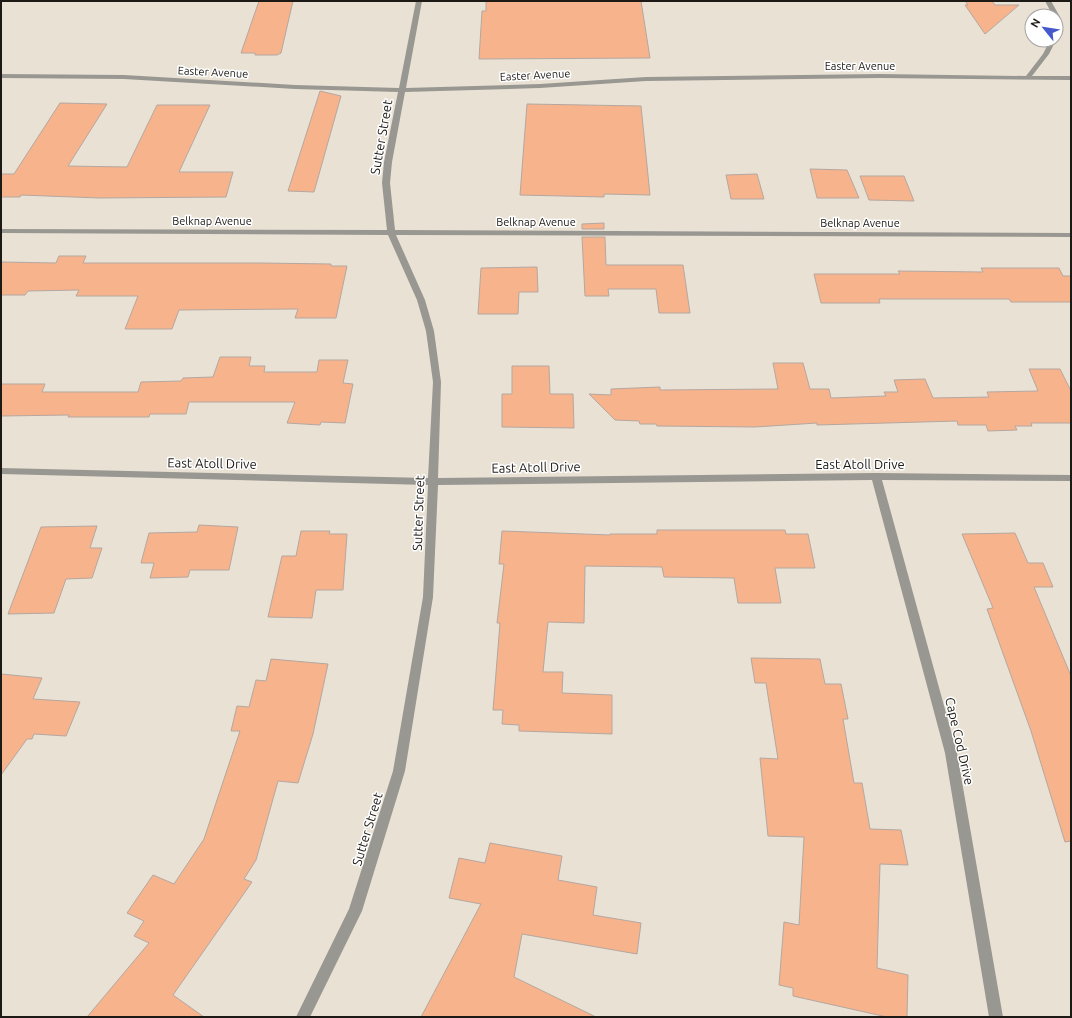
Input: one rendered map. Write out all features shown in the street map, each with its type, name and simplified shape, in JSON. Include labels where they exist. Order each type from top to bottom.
[{"type":"street","name":"Sutter Street","points":[[304,1017],[355,911],[399,771],[428,598],[437,382],[430,331],[421,300],[391,232],[386,184],[388,162],[419,1]]},
{"type":"street","points":[[1028,77],[1049,48]]},
{"type":"street","name":"Easter Avenue","points":[[1,76],[124,77],[296,87],[402,90],[540,86],[646,79],[880,76],[1071,78]]},
{"type":"street","name":"Belknap Avenue","points":[[1,231],[1071,235]]},
{"type":"street","name":"East Atoll Drive","points":[[1,471],[432,482],[876,476],[1071,478]]},
{"type":"street","name":"Cape Cod Drive","points":[[876,476],[951,753],[996,1017]]},
{"type":"building","points":[[259,1],[293,1],[281,53],[277,55],[255,55],[255,53],[241,53]]},
{"type":"building","points":[[486,1],[641,1],[650,58],[479,59],[482,11],[486,11]]},
{"type":"building","points":[[965,1],[992,1],[995,5],[1019,5],[985,34],[965,5],[968,5]]},
{"type":"building","points":[[320,91],[341,96],[314,192],[288,191]]},
{"type":"building","points":[[60,103],[107,104],[68,166],[127,167],[157,105],[210,105],[179,172],[233,172],[226,197],[99,198],[21,195],[20,197],[1,197],[1,174],[14,174]]},
{"type":"building","points":[[527,104],[641,106],[650,195],[604,194],[604,197],[520,195]]},
{"type":"building","points":[[810,169],[847,170],[859,198],[817,198]]},
{"type":"building","points":[[757,174],[764,199],[731,199],[726,175]]},
{"type":"building","points":[[860,176],[904,176],[914,201],[869,200]]},
{"type":"building","points":[[604,223],[604,229],[582,229],[582,224]]},
{"type":"building","points":[[582,237],[605,237],[606,265],[683,265],[690,313],[659,313],[656,289],[608,289],[609,296],[585,296]]},
{"type":"building","points":[[59,256],[86,256],[83,263],[261,263],[331,264],[331,266],[347,266],[336,318],[295,318],[298,309],[179,310],[172,329],[125,329],[138,296],[76,296],[79,290],[28,291],[25,295],[1,295],[1,262],[56,263]]},
{"type":"building","points":[[537,267],[538,292],[519,292],[518,314],[478,314],[481,268]]},
{"type":"building","points":[[981,268],[1059,268],[1063,276],[1071,276],[1071,302],[1011,302],[1009,299],[879,299],[880,303],[821,303],[814,274],[900,274],[898,271],[983,272]]},
{"type":"building","points":[[220,357],[251,357],[249,366],[265,366],[264,372],[317,372],[319,360],[348,360],[343,383],[353,384],[345,423],[321,422],[320,425],[287,423],[295,402],[189,402],[186,414],[150,414],[149,417],[68,417],[69,415],[1,416],[1,384],[45,384],[42,392],[138,392],[141,382],[181,381],[183,378],[213,377]]},
{"type":"building","points":[[773,363],[803,363],[810,389],[829,389],[831,398],[886,396],[884,392],[898,392],[894,380],[925,379],[933,398],[989,397],[987,392],[1038,391],[1029,369],[1060,369],[1071,391],[1071,423],[1031,423],[1032,426],[1015,426],[1017,430],[988,431],[986,425],[958,425],[957,421],[817,425],[817,423],[755,427],[657,426],[656,424],[640,424],[639,421],[615,420],[589,394],[611,395],[611,389],[660,387],[660,390],[778,389]]},
{"type":"building","points":[[512,366],[549,366],[550,394],[573,394],[574,428],[502,427],[502,394],[512,394]]},
{"type":"building","points":[[199,525],[238,527],[229,570],[190,570],[188,577],[150,578],[154,563],[141,563],[149,533],[197,532]]},
{"type":"building","points":[[97,526],[90,548],[102,548],[92,578],[66,579],[54,613],[8,614],[41,527]]},
{"type":"building","points":[[657,530],[785,530],[786,534],[808,534],[815,568],[775,568],[781,603],[738,603],[734,578],[664,577],[662,567],[585,566],[584,623],[548,622],[543,672],[563,672],[562,693],[612,695],[612,734],[519,731],[519,725],[502,724],[503,710],[493,710],[500,623],[497,623],[504,564],[499,564],[502,531],[610,535],[657,534]]},
{"type":"building","points":[[301,531],[330,531],[329,534],[347,534],[343,590],[316,590],[312,618],[268,617],[282,556],[296,556]]},
{"type":"building","points":[[1015,533],[1028,563],[1043,563],[1053,587],[1034,587],[1071,676],[1071,841],[1065,842],[1031,731],[987,609],[993,608],[962,534]]},
{"type":"building","points":[[751,658],[820,659],[825,684],[841,684],[848,719],[843,719],[854,783],[862,783],[870,829],[901,830],[908,865],[880,864],[877,968],[908,975],[907,1017],[887,1017],[793,996],[793,988],[779,985],[784,922],[799,925],[804,837],[768,836],[760,758],[778,759],[766,683],[755,683]]},
{"type":"building","points":[[271,659],[328,664],[313,734],[298,783],[278,781],[256,860],[244,879],[252,882],[173,995],[204,1017],[87,1017],[149,943],[134,936],[144,921],[127,913],[153,875],[174,884],[204,839],[240,731],[231,731],[237,706],[249,707],[256,680],[266,681]]},
{"type":"building","points":[[1,674],[42,678],[33,699],[80,702],[66,736],[34,734],[32,739],[27,739],[1,775]]},
{"type":"building","points":[[490,843],[562,856],[558,880],[597,887],[593,915],[641,923],[637,954],[522,934],[514,977],[596,1017],[421,1017],[481,904],[449,898],[459,858],[485,863]]}]
